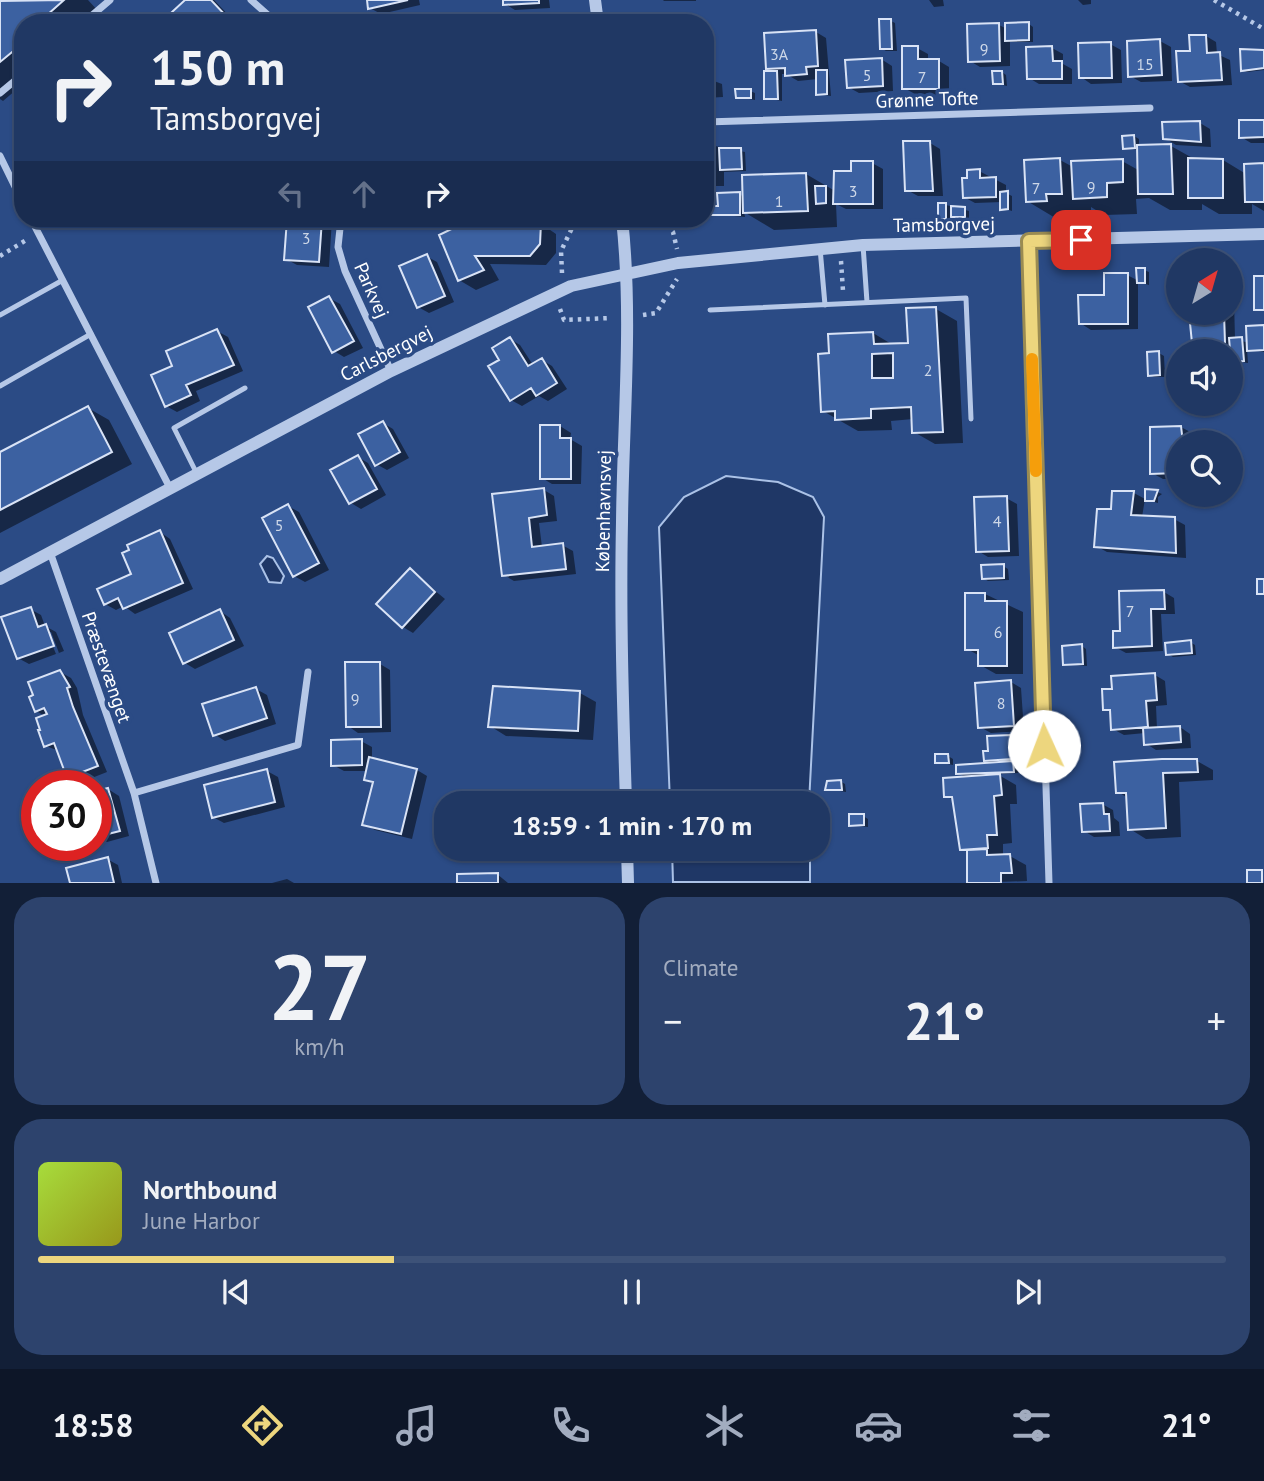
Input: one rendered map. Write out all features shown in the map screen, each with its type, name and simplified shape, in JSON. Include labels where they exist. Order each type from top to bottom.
[{"type":"street","points":[[94,14],[110,0]]},
{"type":"street","points":[[251,0],[267,14]]},
{"type":"street","points":[[0,93],[14,81]]},
{"type":"street","name":"Grønne Tofte","points":[[714,122],[1150,108]]},
{"type":"street","points":[[0,156],[14,185]]},
{"type":"street","points":[[36,228],[170,488]]},
{"type":"street","name":"Parkvej","points":[[340,228],[338,247],[345,271],[391,371]]},
{"type":"street","name":"Københavnsvej","points":[[623,228],[627,272],[621,537],[626,791]]},
{"type":"street","name":"Tamsborgvej","points":[[627,272],[863,245],[1264,234]]},
{"type":"street","points":[[1029,241],[1049,883]]},
{"type":"street","name":"Carlsbergvej","points":[[0,579],[391,371],[563,289],[627,272]]},
{"type":"street","name":"Præstevænget","points":[[50,552],[134,793],[156,883]]},
{"type":"street","points":[[134,793],[298,745],[307,672]]},
{"type":"street","points":[[627,861],[628,883]]},
{"type":"lane","points":[[863,245],[867,302]]},
{"type":"lane","points":[[820,248],[825,304]]},
{"type":"lane","points":[[0,315],[62,280]]},
{"type":"lane","points":[[710,310],[966,298],[971,419]]},
{"type":"lane","points":[[0,386],[91,334]]},
{"type":"lane","points":[[197,474],[174,428],[246,388]]},
{"type":"path","points":[[1214,0],[1264,29]]},
{"type":"path","points":[[0,256],[38,233]]},
{"type":"path","points":[[841,247],[843,304]]},
{"type":"water","points":[[726,476],[778,482],[813,497],[824,517],[810,791],[670,791],[659,527],[684,497]]},
{"type":"water","points":[[267,556],[273,558],[284,576],[281,583],[269,582],[260,564]]},
{"type":"water","points":[[672,861],[810,861],[810,882],[673,882]]},
{"type":"building","points":[[64,0],[48,14],[14,14],[14,50],[0,62],[0,1]]},
{"type":"building","points":[[185,0],[211,0],[224,14],[174,14],[172,12]]},
{"type":"building","points":[[367,0],[408,0],[368,9]]},
{"type":"building","points":[[503,0],[539,0],[539,3],[503,5]]},
{"type":"building","points":[[879,19],[891,19],[892,49],[880,49]]},
{"type":"building","points":[[1029,22],[1029,40],[1005,41],[1005,23]]},
{"type":"building","points":[[999,23],[1000,61],[968,62],[967,24]]},
{"type":"building","points":[[816,30],[818,66],[806,67],[807,74],[785,76],[785,68],[766,69],[764,33]]},
{"type":"building","points":[[1189,35],[1206,35],[1207,53],[1220,52],[1222,80],[1178,82],[1176,51],[1190,51]]},
{"type":"building","points":[[1160,39],[1162,75],[1128,77],[1127,41]]},
{"type":"building","points":[[1111,42],[1112,78],[1079,78],[1078,43]]},
{"type":"building","points":[[902,46],[918,46],[918,59],[939,59],[939,89],[902,89]]},
{"type":"building","points":[[1052,46],[1053,61],[1062,61],[1062,79],[1027,79],[1026,47]]},
{"type":"building","points":[[1240,49],[1264,50],[1264,68],[1241,71]]},
{"type":"building","points":[[882,58],[883,86],[847,88],[845,60]]},
{"type":"building","points":[[816,70],[827,70],[827,94],[816,95]]},
{"type":"building","points":[[764,71],[777,71],[778,99],[764,99]]},
{"type":"building","points":[[992,71],[1002,71],[1003,84],[993,84]]},
{"type":"building","points":[[735,89],[751,89],[751,98],[736,98]]},
{"type":"building","points":[[1239,120],[1264,120],[1264,137],[1239,138]]},
{"type":"building","points":[[1200,121],[1201,142],[1163,139],[1162,122]]},
{"type":"building","points":[[1134,135],[1135,148],[1123,149],[1122,136]]},
{"type":"building","points":[[903,141],[930,141],[933,191],[905,191]]},
{"type":"building","points":[[1171,144],[1173,194],[1138,194],[1137,145]]},
{"type":"building","points":[[719,148],[741,148],[742,169],[720,170]]},
{"type":"building","points":[[1060,158],[1062,194],[1046,194],[1047,201],[1026,202],[1024,160]]},
{"type":"building","points":[[1188,158],[1223,159],[1223,198],[1188,198]]},
{"type":"building","points":[[1123,159],[1123,182],[1107,183],[1107,197],[1073,199],[1071,161]]},
{"type":"building","points":[[851,161],[873,161],[873,204],[833,204],[834,171],[851,171]]},
{"type":"building","points":[[1264,163],[1264,202],[1245,202],[1244,164]]},
{"type":"building","points":[[980,169],[980,178],[996,177],[996,197],[963,198],[962,178],[967,178],[967,170]]},
{"type":"building","points":[[806,173],[808,211],[743,213],[742,175]]},
{"type":"building","points":[[815,186],[826,186],[826,203],[816,204]]},
{"type":"building","points":[[1008,191],[1008,209],[1000,210],[1000,192]]},
{"type":"building","points":[[740,192],[740,215],[714,215],[714,206],[718,206],[717,193]]},
{"type":"building","points":[[938,203],[946,203],[946,219],[938,219]]},
{"type":"building","points":[[951,206],[965,207],[965,217],[951,217]]},
{"type":"building","points":[[286,228],[321,228],[319,262],[284,260]]},
{"type":"building","points":[[454,228],[541,228],[540,244],[530,256],[475,256],[484,270],[458,281],[439,235]]},
{"type":"building","points":[[427,254],[445,296],[417,308],[399,266]]},
{"type":"building","points":[[1136,268],[1145,268],[1145,283],[1137,283]]},
{"type":"building","points":[[1104,273],[1128,273],[1128,324],[1079,324],[1078,295],[1104,295]]},
{"type":"building","points":[[1254,276],[1264,276],[1264,310],[1254,310]]},
{"type":"building","points":[[329,296],[354,341],[332,353],[308,307]]},
{"type":"building","points":[[936,307],[943,432],[912,433],[911,407],[871,409],[871,418],[835,420],[835,411],[821,412],[818,354],[829,353],[828,334],[873,332],[874,344],[908,343],[906,308]],"holes":[[[893,353],[893,378],[872,378],[872,354]]]},
{"type":"building","points":[[1264,325],[1264,350],[1247,351],[1246,326]]},
{"type":"building","points":[[1190,326],[1224,326],[1225,339],[1192,339]]},
{"type":"building","points":[[217,329],[234,365],[186,385],[191,395],[165,407],[151,375],[172,366],[166,351]]},
{"type":"building","points":[[510,337],[528,366],[542,358],[557,383],[536,396],[531,388],[510,401],[488,366],[499,360],[492,348]]},
{"type":"building","points":[[1159,351],[1160,375],[1148,376],[1147,352]]},
{"type":"building","points":[[88,406],[112,452],[0,510],[0,452]]},
{"type":"building","points":[[383,421],[400,452],[375,466],[358,434]]},
{"type":"building","points":[[540,425],[560,425],[560,438],[571,438],[571,479],[540,479]]},
{"type":"building","points":[[1181,426],[1181,430],[1166,430],[1166,473],[1150,474],[1150,427]]},
{"type":"building","points":[[358,455],[377,489],[349,504],[330,470]]},
{"type":"building","points":[[544,488],[547,515],[529,518],[532,547],[563,543],[566,569],[502,576],[492,494]]},
{"type":"building","points":[[1145,489],[1158,490],[1154,501],[1145,501]]},
{"type":"building","points":[[1112,491],[1134,491],[1131,515],[1175,517],[1176,553],[1094,547],[1097,509],[1111,509]]},
{"type":"building","points":[[1007,496],[1009,551],[976,552],[974,497]]},
{"type":"building","points":[[288,504],[319,563],[293,577],[262,518]]},
{"type":"building","points":[[160,530],[183,583],[123,609],[118,598],[104,605],[97,589],[131,574],[122,553],[129,550],[127,545]]},
{"type":"building","points":[[1004,564],[1004,578],[982,579],[981,565]]},
{"type":"building","points":[[410,568],[435,592],[402,628],[376,604]]},
{"type":"building","points":[[1257,579],[1264,579],[1264,594],[1257,594]]},
{"type":"building","points":[[1164,590],[1165,609],[1151,609],[1152,646],[1113,648],[1113,631],[1120,631],[1119,591]]},
{"type":"building","points":[[965,593],[985,593],[985,601],[1007,601],[1007,666],[978,666],[978,650],[965,650]]},
{"type":"building","points":[[31,607],[38,627],[46,624],[54,646],[17,659],[1,617]]},
{"type":"building","points":[[220,609],[234,640],[183,664],[169,633]]},
{"type":"building","points":[[1191,640],[1192,653],[1166,655],[1165,643]]},
{"type":"building","points":[[1082,644],[1083,664],[1063,665],[1062,646]]},
{"type":"building","points":[[345,662],[380,662],[381,727],[346,727]]},
{"type":"building","points":[[60,670],[70,687],[67,688],[73,707],[98,766],[88,770],[64,770],[54,743],[44,747],[36,718],[47,714],[44,708],[35,712],[29,697],[33,695],[28,682]]},
{"type":"building","points":[[1155,673],[1157,700],[1146,701],[1148,727],[1111,730],[1110,710],[1103,710],[1102,689],[1112,689],[1111,676]]},
{"type":"building","points":[[1011,680],[1014,726],[978,728],[975,683]]},
{"type":"building","points":[[493,686],[580,691],[578,731],[488,727]]},
{"type":"building","points":[[256,687],[267,718],[213,736],[202,704]]},
{"type":"building","points":[[1180,726],[1181,742],[1144,745],[1143,728]]},
{"type":"building","points":[[1011,735],[1012,759],[984,761],[983,751],[988,751],[987,736]]},
{"type":"building","points":[[362,739],[362,765],[331,766],[331,740]]},
{"type":"building","points":[[935,754],[948,754],[949,763],[935,763]]},
{"type":"building","points":[[369,757],[417,769],[401,834],[362,825],[373,782],[364,780]]},
{"type":"building","points":[[1197,759],[1198,772],[1163,773],[1166,828],[1128,830],[1126,793],[1116,793],[1114,762]]},
{"type":"building","points":[[1013,761],[1014,772],[956,774],[956,765]]},
{"type":"building","points":[[267,769],[275,802],[212,818],[204,785]]},
{"type":"building","points":[[1000,774],[1002,795],[994,796],[997,835],[987,835],[988,848],[960,850],[952,797],[944,797],[943,778]]},
{"type":"building","points":[[841,780],[842,790],[825,790],[827,781]]},
{"type":"building","points":[[112,802],[120,831],[112,833]]},
{"type":"building","points":[[1103,803],[1104,814],[1109,814],[1110,831],[1082,832],[1080,804]]},
{"type":"building","points":[[849,814],[864,814],[864,825],[849,826]]},
{"type":"building","points":[[987,849],[987,855],[1010,854],[1012,873],[1001,873],[1001,883],[967,883],[967,850]]},
{"type":"building","points":[[93,861],[109,861],[114,883],[70,883],[66,868]]},
{"type":"building","points":[[1247,870],[1262,870],[1262,883],[1247,883]]},
{"type":"building","points":[[498,873],[498,883],[457,883],[457,874]]},
{"type":"slow traffic","points":[[1032,359],[1036,471]]},
{"type":"route","points":[[1044,746],[1029,241],[1081,240]]}]
